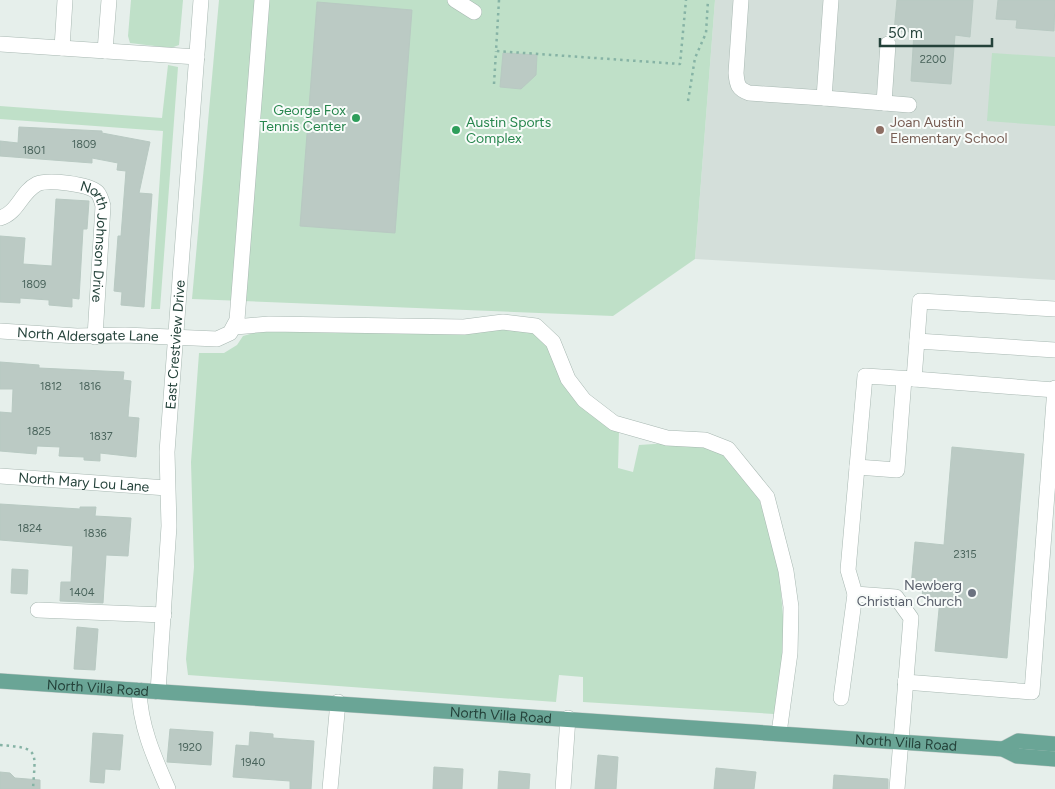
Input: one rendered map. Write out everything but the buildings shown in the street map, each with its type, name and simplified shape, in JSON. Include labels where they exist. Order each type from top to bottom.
[{"type":"main road","name":"North Villa Road","points":[[0,681],[338,702],[900,741],[1003,749],[1017,756],[1055,759]]},
{"type":"main road","name":"North Villa Road","points":[[1003,749],[1018,741],[1055,744]]},
{"type":"street","points":[[62,48],[65,0]]},
{"type":"street","points":[[105,51],[109,0]]},
{"type":"street","name":"East Crestview Drive","points":[[158,692],[168,526],[167,452],[201,0]]},
{"type":"street","points":[[262,0],[238,320],[235,327],[268,324],[464,327],[503,322],[536,326],[553,342],[568,379],[584,400],[614,423],[666,438],[705,440],[728,449],[766,497],[786,571],[791,607],[790,653],[779,733]]},
{"type":"street","points":[[455,0],[474,12]]},
{"type":"street","points":[[742,0],[736,74],[737,85],[742,91],[909,105]]},
{"type":"street","points":[[824,98],[831,0]]},
{"type":"street","points":[[0,44],[197,57]]},
{"type":"street","points":[[884,103],[888,44]]},
{"type":"street","name":"North Johnson Drive","points":[[0,218],[16,208],[25,194],[37,184],[52,182],[86,185],[98,193],[103,206],[95,337]]},
{"type":"street","points":[[857,467],[897,470],[909,379],[917,341],[920,301],[1055,309]]},
{"type":"street","name":"North Aldersgate Lane","points":[[0,331],[95,337],[125,335],[217,339],[230,333],[235,327]]},
{"type":"street","points":[[917,341],[1055,350]]},
{"type":"street","points":[[841,698],[855,594],[848,570],[865,376],[1055,389],[1051,498],[1032,692],[905,682]]},
{"type":"street","name":"North Mary Lou Lane","points":[[0,476],[168,488]]},
{"type":"street","points":[[855,594],[896,597],[911,618],[897,789]]},
{"type":"street","points":[[38,610],[164,615]]},
{"type":"street","points":[[139,690],[139,712],[168,789]]},
{"type":"street","points":[[330,789],[338,702]]},
{"type":"street","points":[[563,789],[568,718]]},
{"type":"path","points":[[494,84],[499,0]]},
{"type":"path","points":[[496,51],[680,64],[686,0]]},
{"type":"path","points":[[688,101],[695,58],[706,33],[708,0]]},
{"type":"path","points":[[0,745],[25,747],[32,752],[35,760],[33,789]]},
{"type":"shaded area","name":"Joan Austin Elementary School","points":[[715,0],[1055,0],[1055,280],[695,259]]},
{"type":"green space","points":[[131,0],[183,0],[179,45],[171,48],[130,43],[128,36]]},
{"type":"green space","name":"Austin Sports Complex","points":[[219,0],[715,0],[695,259],[613,316],[192,299]]},
{"type":"green space","points":[[992,53],[1055,57],[1055,126],[987,121]]},
{"type":"green space","points":[[168,65],[178,67],[160,309],[151,309],[163,131],[0,119],[0,106],[162,118]]},
{"type":"green space","points":[[503,326],[529,329],[550,343],[566,383],[619,431],[618,468],[633,472],[639,445],[669,443],[717,448],[755,486],[778,559],[786,650],[774,714],[583,702],[583,677],[559,675],[556,702],[188,675],[186,659],[194,567],[191,462],[199,353],[224,353],[237,345],[243,336],[270,328]]},
{"type":"place","name":"George Fox Tennis Center","points":[[356,118]]},
{"type":"place","name":"Austin Sports Complex","points":[[456,130]]},
{"type":"place","name":"Joan Austin Elementary School","points":[[880,130]]},
{"type":"place","name":"Newberg Christian Church","points":[[972,593]]}]
